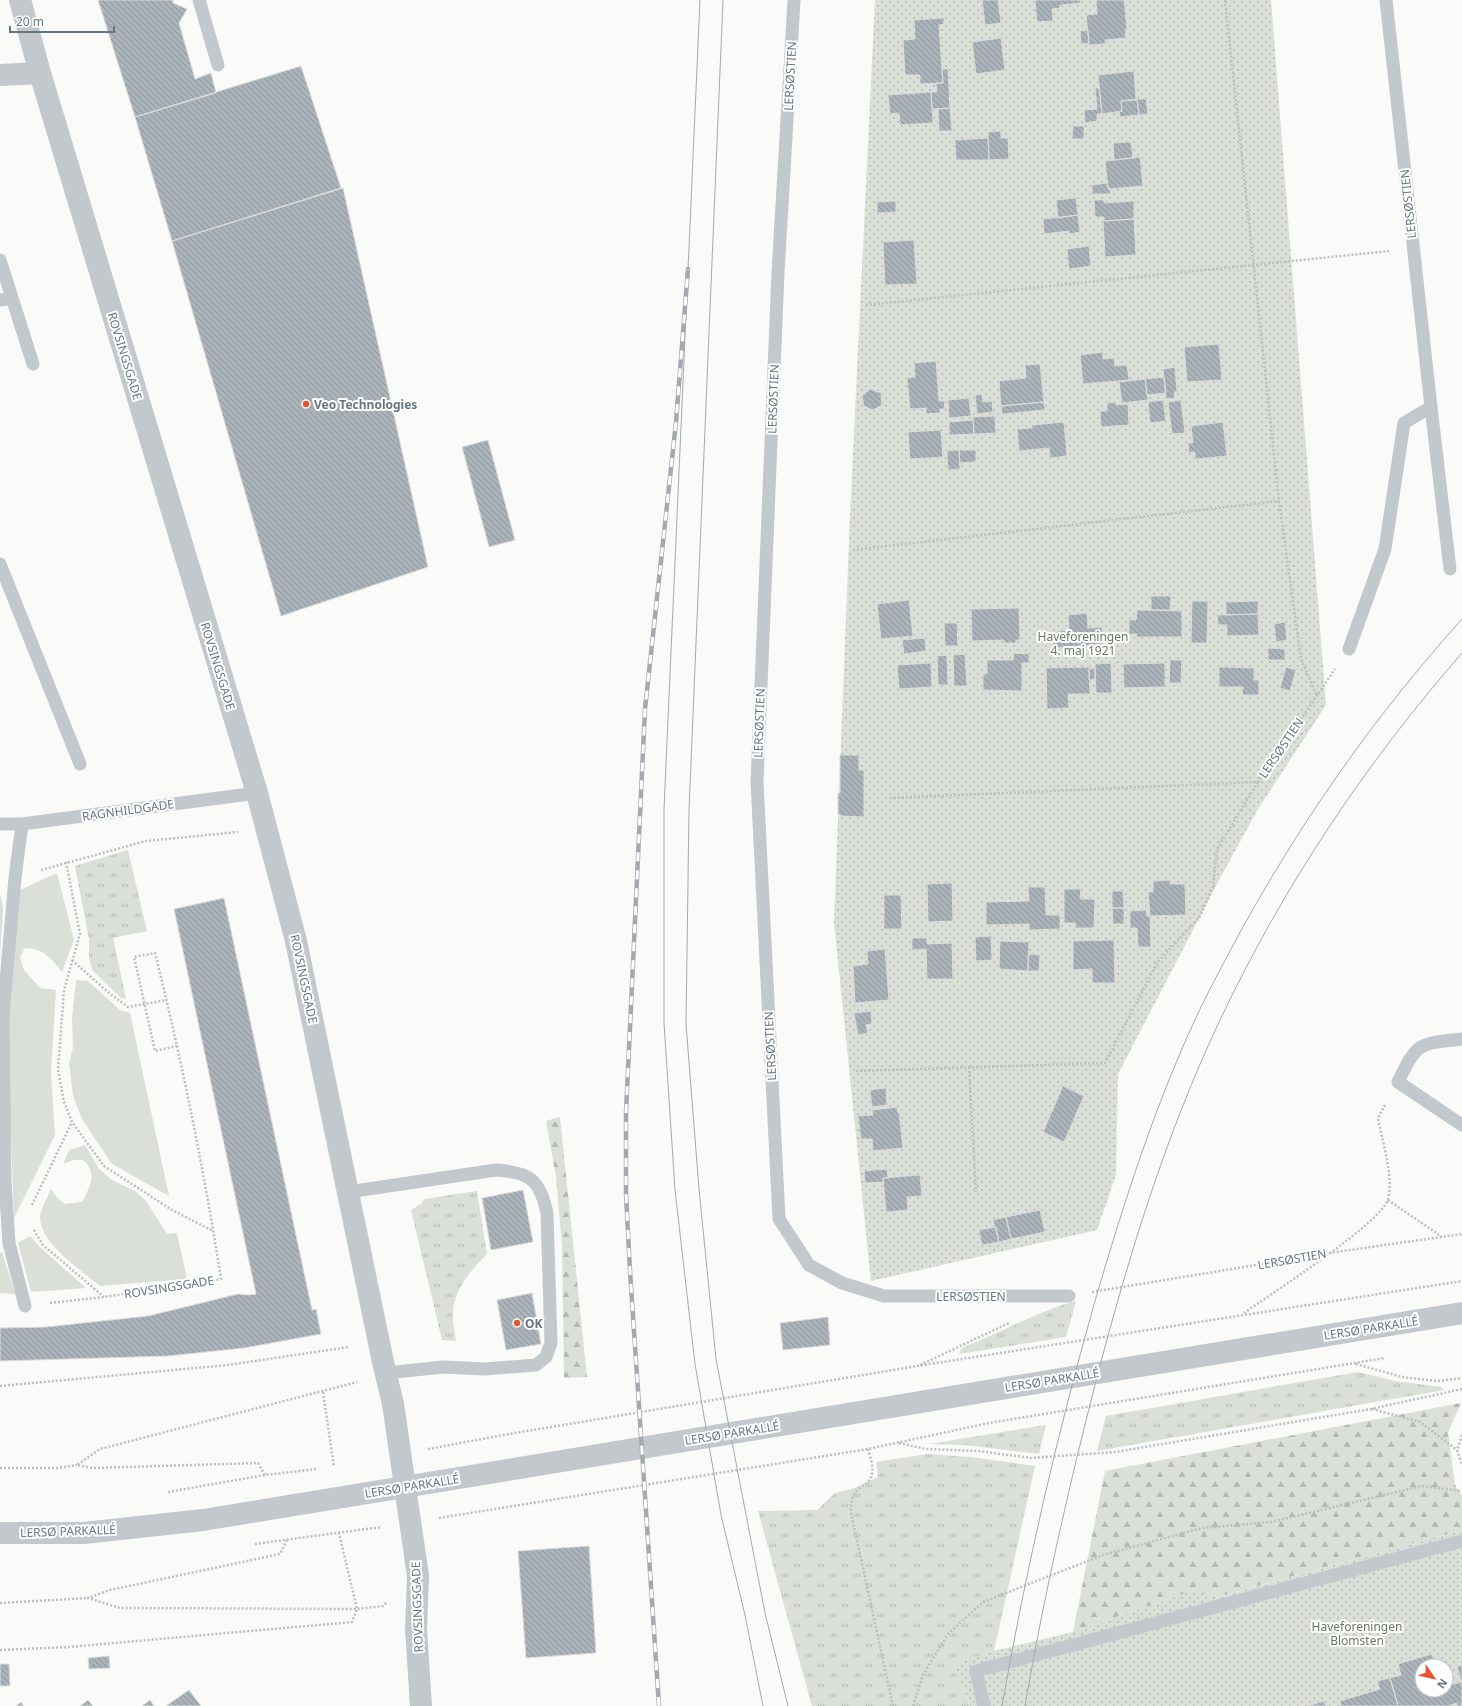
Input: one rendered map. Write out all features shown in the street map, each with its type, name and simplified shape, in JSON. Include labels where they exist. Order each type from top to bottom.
[{"type":"street","name":"ROVSINGSGADE","points":[[20,0],[40,73],[257,793],[296,941],[393,1404],[418,1576],[416,1629],[421,1706]]},
{"type":"street","points":[[0,75],[40,73]]},
{"type":"street","name":"LERSØ PARKALLÉ","points":[[0,1533],[84,1533],[203,1520],[1462,1313]]},
{"type":"lane","points":[[199,0],[218,65]]},
{"type":"lane","name":"LERSØSTIEN","points":[[794,0],[777,280],[757,782],[779,1219],[809,1265],[842,1282],[884,1296],[1069,1296]]},
{"type":"lane","name":"LERSØSTIEN","points":[[1386,0],[1450,569]]},
{"type":"lane","points":[[0,260],[6,299],[33,364]]},
{"type":"lane","points":[[1350,649],[1385,549],[1404,422],[1431,407]]},
{"type":"lane","points":[[0,564],[80,764]]},
{"type":"lane","name":"RAGNHILDGADE","points":[[0,824],[22,824],[257,793]]},
{"type":"lane","points":[[22,824],[15,878],[3,1016],[5,1182],[9,1243],[25,1306]]},
{"type":"lane","points":[[1462,1039],[1426,1043],[1412,1054],[1398,1082],[1462,1125]]},
{"type":"lane","points":[[348,1192],[496,1170],[515,1171],[534,1181],[542,1192],[547,1212],[551,1344],[546,1357],[536,1365],[485,1369],[443,1367],[386,1373]]},
{"type":"lane","points":[[984,1706],[976,1672],[1462,1541]]},
{"type":"path","points":[[1225,0],[1279,501],[1302,659],[1317,696]]},
{"type":"path","points":[[866,305],[1413,249]]},
{"type":"path","points":[[853,550],[1279,501]]},
{"type":"path","name":"LERSØSTIEN","points":[[890,798],[1258,782],[1350,649]]},
{"type":"path","points":[[856,1071],[1105,1063],[1157,963],[1199,918],[1213,887],[1217,849],[1258,782]]},
{"type":"path","points":[[15,878],[66,862],[146,841],[266,829]]},
{"type":"path","points":[[66,862],[80,934],[64,990],[58,1070],[64,1102],[72,1122],[104,1166],[172,1210],[213,1231]]},
{"type":"path","name":"ROVSINGSGADE","points":[[25,1306],[104,1297],[221,1279],[177,1046],[155,953],[134,957],[155,1051],[177,1046]]},
{"type":"path","points":[[72,960],[109,993],[128,1007],[167,1000]]},
{"type":"path","points":[[969,1067],[976,1192]]},
{"type":"path","points":[[1398,1082],[1378,1118],[1390,1182],[1388,1200],[1442,1237]]},
{"type":"path","points":[[9,1243],[26,1218],[72,1122]]},
{"type":"path","name":"LERSØSTIEN","points":[[1069,1296],[1329,1253],[1367,1226],[1388,1200]]},
{"type":"path","points":[[26,1218],[43,1245],[104,1297]]},
{"type":"path","points":[[1243,1314],[1329,1253],[1462,1234]]},
{"type":"path","points":[[425,1450],[509,1434],[917,1366],[1462,1281]]},
{"type":"path","points":[[917,1366],[1011,1322]]},
{"type":"path","points":[[0,1386],[228,1365],[379,1343]]},
{"type":"path","points":[[432,1520],[868,1449],[896,1442],[990,1424],[1354,1364],[1392,1356]]},
{"type":"path","points":[[1354,1364],[1402,1377],[1437,1381],[1462,1378]]},
{"type":"path","points":[[77,1465],[100,1449],[323,1392],[386,1373]]},
{"type":"path","points":[[896,1442],[926,1449],[978,1451],[1030,1458],[1115,1452],[1372,1408],[1462,1389]]},
{"type":"path","points":[[323,1392],[334,1467]]},
{"type":"path","points":[[1372,1408],[1420,1422],[1457,1450],[1462,1465]]},
{"type":"path","points":[[1457,1450],[1462,1436]]},
{"type":"path","points":[[868,1449],[872,1474],[869,1480],[856,1490],[851,1504],[851,1514],[893,1706]]},
{"type":"path","points":[[0,1468],[57,1468],[77,1465],[92,1468],[258,1463],[265,1475],[319,1469]]},
{"type":"path","points":[[326,1468],[342,1466]]},
{"type":"path","points":[[913,1706],[923,1675],[948,1634],[983,1602],[1103,1555],[1202,1528],[1271,1522],[1422,1486],[1462,1491]]},
{"type":"path","points":[[0,1603],[88,1598],[110,1590],[280,1554],[287,1540],[385,1526]]},
{"type":"path","points":[[0,1650],[77,1646],[352,1622],[357,1609],[339,1533]]},
{"type":"path","points":[[88,1598],[120,1608],[357,1609],[383,1606],[418,1576]]},
{"type":"green space","name":"Haveforeningen 4. maj 1921","points":[[875,0],[1271,0],[1326,705],[1258,809],[1219,880],[1118,1074],[1116,1175],[1097,1230],[871,1281],[834,922],[850,516]]},
{"type":"green space","points":[[128,850],[147,931],[113,938],[126,999],[121,998],[92,970],[89,957],[89,939],[75,866]]},
{"type":"green space","points":[[57,873],[74,940],[62,972],[51,959],[37,950],[25,948],[20,957],[24,970],[40,988],[56,990],[51,1072],[55,1135],[14,1218],[9,1083],[9,1017],[20,890]]},
{"type":"green space","points":[[0,894],[3,908],[0,959]]},
{"type":"green space","points":[[76,980],[88,981],[120,1010],[130,1013],[169,1196],[112,1164],[82,1119],[73,1096],[69,1063],[73,1048],[72,1019]]},
{"type":"green space","points":[[560,1117],[587,1377],[564,1378],[562,1246],[556,1177],[546,1121]]},
{"type":"green space","points":[[85,1145],[99,1169],[112,1180],[135,1191],[146,1201],[167,1234],[177,1233],[187,1279],[100,1286],[73,1265],[47,1237],[42,1228],[40,1215],[51,1189],[58,1199],[65,1204],[82,1202],[88,1191],[91,1175],[88,1165],[83,1160],[73,1160],[63,1164],[69,1150]]},
{"type":"green space","points":[[477,1191],[487,1254],[464,1281],[456,1296],[453,1324],[456,1341],[442,1340],[411,1210],[421,1204],[424,1199]]},
{"type":"green space","points":[[30,1236],[42,1249],[86,1288],[31,1292],[18,1243]]},
{"type":"green space","points":[[2,1252],[15,1294],[0,1293],[0,1253]]},
{"type":"green space","points":[[1076,1301],[1066,1337],[959,1354],[962,1348],[1032,1317]]},
{"type":"green space","points":[[1358,1372],[1395,1381],[1441,1387],[1444,1390],[1097,1451],[1106,1416]]},
{"type":"green space","points":[[1461,1403],[1448,1432],[1455,1485],[1462,1496],[1462,1530],[1216,1597],[1195,1590],[1073,1632],[1105,1471]]},
{"type":"green space","points":[[1046,1425],[1039,1454],[965,1445],[929,1444]]},
{"type":"green space","points":[[927,1454],[971,1457],[1035,1466],[994,1651],[954,1664],[970,1706],[812,1706],[758,1511],[817,1510],[835,1493],[852,1489],[878,1477],[876,1462]]},
{"type":"green space","name":"Haveforeningen Blomsten","points":[[1462,1530],[1462,1706],[970,1706],[954,1664],[994,1651],[1073,1632],[1195,1590],[1217,1597]]},
{"type":"building","points":[[98,0],[173,0],[173,3],[187,9],[179,23],[195,79],[211,73],[216,93],[135,117]]},
{"type":"building","points":[[982,0],[998,0],[1001,23],[985,25]]},
{"type":"building","points":[[1035,0],[1080,0],[1081,3],[1060,5],[1060,8],[1052,9],[1053,21],[1037,22]]},
{"type":"building","points":[[1096,0],[1124,0],[1127,29],[1125,29],[1126,38],[1105,40],[1105,44],[1089,45],[1086,15],[1097,14]]},
{"type":"building","points":[[944,18],[944,24],[939,25],[943,83],[920,84],[920,75],[905,75],[903,40],[915,39],[914,20]]},
{"type":"building","points":[[1088,30],[1089,43],[1081,44],[1080,31]]},
{"type":"building","points":[[1001,38],[1005,70],[976,74],[972,42]]},
{"type":"building","points":[[301,66],[341,188],[172,241],[135,117]]},
{"type":"building","points":[[942,69],[948,69],[950,108],[932,109],[931,92],[937,92],[936,83],[943,83]]},
{"type":"building","points":[[1134,71],[1136,100],[1121,101],[1122,111],[1102,114],[1098,75]]},
{"type":"building","points":[[1095,88],[1099,88],[1102,114],[1097,114],[1097,121],[1085,123],[1084,110],[1097,109]]},
{"type":"building","points":[[931,92],[933,123],[900,125],[899,113],[890,114],[888,95]]},
{"type":"building","points":[[1137,99],[1146,99],[1148,114],[1139,115]]},
{"type":"building","points":[[1137,99],[1139,115],[1120,117],[1119,112],[1122,111],[1121,101]]},
{"type":"building","points":[[950,108],[952,131],[939,131],[938,109]]},
{"type":"building","points":[[1073,126],[1084,126],[1084,139],[1072,139]]},
{"type":"building","points":[[1001,131],[1001,138],[1008,138],[1009,159],[989,160],[988,132]]},
{"type":"building","points":[[988,138],[989,160],[956,160],[955,140]]},
{"type":"building","points":[[1131,142],[1133,158],[1114,160],[1113,143]]},
{"type":"building","points":[[1140,157],[1143,186],[1108,189],[1105,161]]},
{"type":"building","points":[[1107,183],[1111,194],[1092,194],[1092,185]]},
{"type":"building","name":"Veo Technologies","points":[[343,188],[428,567],[281,616],[172,241]]},
{"type":"building","points":[[1076,198],[1078,215],[1058,218],[1056,200]]},
{"type":"building","points":[[1094,200],[1104,200],[1104,203],[1134,201],[1134,219],[1104,221],[1104,217],[1095,217]]},
{"type":"building","points":[[896,201],[896,212],[877,213],[877,202]]},
{"type":"building","points":[[1078,215],[1080,232],[1069,234],[1069,231],[1044,234],[1043,219]]},
{"type":"building","points":[[1134,219],[1136,255],[1105,257],[1103,221]]},
{"type":"building","points":[[914,240],[917,284],[885,285],[883,242]]},
{"type":"building","points":[[1089,246],[1091,266],[1069,269],[1067,249]]},
{"type":"building","points":[[1219,344],[1222,380],[1187,382],[1184,347]]},
{"type":"building","points":[[1103,352],[1103,359],[1114,358],[1115,366],[1127,365],[1129,380],[1083,384],[1080,355]]},
{"type":"building","points":[[936,361],[939,401],[944,401],[945,409],[940,409],[940,413],[926,414],[926,408],[910,409],[907,378],[915,377],[914,363]]},
{"type":"building","points":[[1040,364],[1044,402],[1001,406],[999,381],[1026,378],[1025,365]]},
{"type":"building","points":[[1175,367],[1177,392],[1174,392],[1175,398],[1166,399],[1163,369]]},
{"type":"building","points":[[1164,377],[1166,393],[1147,395],[1145,379]]},
{"type":"building","points":[[1145,379],[1148,400],[1122,403],[1119,382]]},
{"type":"building","points":[[870,389],[881,393],[882,405],[873,410],[864,406],[862,396]]},
{"type":"building","points":[[982,394],[983,402],[992,401],[993,412],[977,414],[975,395]]},
{"type":"building","points":[[969,398],[971,416],[949,418],[948,400]]},
{"type":"building","points":[[1163,400],[1166,421],[1150,423],[1148,402]]},
{"type":"building","points":[[1181,400],[1185,433],[1172,434],[1168,402]]},
{"type":"building","points":[[1044,402],[1045,410],[1002,414],[1001,406]]},
{"type":"building","points":[[1116,402],[1116,405],[1128,404],[1129,425],[1101,427],[1100,411],[1107,411],[1107,403]]},
{"type":"building","points":[[995,416],[996,433],[974,434],[973,417]]},
{"type":"building","points":[[973,420],[974,434],[949,435],[949,422]]},
{"type":"building","points":[[1064,422],[1067,456],[1050,458],[1049,448],[1019,451],[1017,429],[1032,428],[1032,425]]},
{"type":"building","points":[[1223,422],[1227,456],[1195,459],[1195,452],[1189,453],[1188,443],[1193,443],[1191,426]]},
{"type":"building","points":[[941,430],[943,457],[910,459],[908,432]]},
{"type":"building","points":[[488,440],[515,540],[489,547],[462,447]]},
{"type":"building","points":[[959,450],[960,469],[948,470],[947,451]]},
{"type":"building","points":[[959,450],[976,450],[976,462],[960,463]]},
{"type":"building","points":[[1151,596],[1171,596],[1170,610],[1151,610]]},
{"type":"building","points":[[909,600],[913,636],[881,639],[877,604]]},
{"type":"building","points":[[1192,601],[1208,601],[1207,643],[1191,643]]},
{"type":"building","points":[[1258,601],[1258,614],[1226,615],[1226,602]]},
{"type":"building","points":[[1019,608],[1020,640],[1016,640],[1016,643],[1004,643],[1004,640],[972,641],[971,609]]},
{"type":"building","points":[[1137,610],[1182,611],[1182,637],[1136,637],[1137,634],[1129,634],[1129,620],[1136,620]]},
{"type":"building","points":[[1087,613],[1088,628],[1102,627],[1103,644],[1053,648],[1052,632],[1069,630],[1068,615]]},
{"type":"building","points":[[1258,614],[1259,635],[1227,636],[1227,625],[1218,625],[1217,615]]},
{"type":"building","points":[[1285,622],[1287,640],[1276,642],[1274,624]]},
{"type":"building","points":[[944,623],[957,623],[958,646],[945,646]]},
{"type":"building","points":[[925,638],[926,651],[904,654],[902,640]]},
{"type":"building","points":[[1268,648],[1285,649],[1285,660],[1268,660]]},
{"type":"building","points":[[1014,653],[1029,654],[1029,663],[1022,663],[1022,691],[983,690],[983,674],[987,674],[987,660],[1013,660]]},
{"type":"building","points":[[965,654],[967,686],[954,686],[953,655]]},
{"type":"building","points":[[947,655],[948,685],[938,685],[937,656]]},
{"type":"building","points":[[1170,660],[1182,660],[1181,683],[1169,683]]},
{"type":"building","points":[[931,663],[932,687],[899,689],[897,665]]},
{"type":"building","points":[[1111,663],[1112,693],[1096,693],[1095,664]]},
{"type":"building","points":[[1165,663],[1165,687],[1124,688],[1123,664]]},
{"type":"building","points":[[1089,667],[1090,694],[1068,694],[1069,708],[1047,709],[1046,668]]},
{"type":"building","points":[[1219,667],[1254,668],[1254,680],[1259,680],[1259,695],[1242,695],[1243,687],[1219,687]]},
{"type":"building","points":[[1286,667],[1296,670],[1290,691],[1280,688]]},
{"type":"building","points":[[1095,668],[1095,679],[1089,680],[1089,669]]},
{"type":"building","points":[[840,755],[859,755],[859,770],[864,770],[864,817],[840,816],[841,815],[838,814],[838,793],[840,793]]},
{"type":"building","points":[[1170,880],[1170,884],[1185,884],[1186,915],[1150,916],[1148,892],[1153,892],[1153,881]]},
{"type":"building","points":[[952,883],[953,921],[928,922],[927,884]]},
{"type":"building","points":[[1028,887],[1045,887],[1046,915],[1060,915],[1060,929],[1029,930],[1029,924],[986,925],[986,902],[1029,901]]},
{"type":"building","points":[[1064,889],[1081,889],[1080,899],[1095,899],[1094,928],[1076,928],[1075,923],[1064,923]]},
{"type":"building","points":[[1112,891],[1123,891],[1124,908],[1112,908]]},
{"type":"building","points":[[884,895],[901,895],[902,929],[884,929]]},
{"type":"building","points":[[224,898],[312,1310],[316,1309],[321,1334],[244,1348],[168,1356],[0,1361],[0,1328],[46,1327],[148,1316],[238,1294],[256,1294],[174,909]]},
{"type":"building","points":[[1112,908],[1124,908],[1124,924],[1113,924]]},
{"type":"building","points":[[1146,910],[1147,916],[1150,916],[1151,947],[1138,947],[1137,928],[1130,928],[1130,911]]},
{"type":"building","points":[[991,936],[992,960],[976,961],[975,937]]},
{"type":"building","points":[[912,938],[927,938],[927,944],[952,943],[953,979],[927,979],[926,949],[912,950]]},
{"type":"building","points":[[1114,940],[1115,983],[1092,983],[1092,969],[1073,970],[1073,941]]},
{"type":"building","points":[[1000,941],[1029,942],[1028,971],[999,969]]},
{"type":"building","points":[[885,949],[889,1000],[855,1003],[853,966],[868,964],[867,951]]},
{"type":"building","points":[[1028,954],[1040,955],[1039,971],[1028,971]]},
{"type":"building","points":[[871,1011],[872,1024],[866,1025],[868,1033],[858,1035],[854,1013]]},
{"type":"building","points":[[1063,1086],[1084,1096],[1064,1142],[1043,1132]]},
{"type":"building","points":[[886,1088],[887,1105],[872,1107],[870,1090]]},
{"type":"building","points":[[897,1107],[898,1113],[899,1112],[903,1148],[873,1151],[872,1139],[861,1139],[858,1116],[873,1115],[872,1110]]},
{"type":"building","points":[[887,1169],[888,1178],[883,1178],[884,1182],[865,1183],[864,1171]]},
{"type":"building","points":[[920,1175],[922,1196],[907,1197],[908,1210],[886,1212],[883,1178]]},
{"type":"building","points":[[523,1190],[533,1242],[491,1250],[482,1198]]},
{"type":"building","points":[[1040,1210],[1045,1232],[1011,1239],[1006,1217]]},
{"type":"building","points":[[1006,1217],[1011,1239],[999,1242],[993,1220]]},
{"type":"building","points":[[996,1227],[999,1242],[982,1245],[979,1230]]},
{"type":"building","points":[[532,1293],[541,1344],[506,1350],[497,1300]]},
{"type":"building","points":[[828,1317],[830,1345],[783,1350],[780,1323]]},
{"type":"building","points":[[589,1546],[596,1653],[526,1658],[518,1551]]},
{"type":"building","points":[[1432,1654],[1433,1658],[1418,1658]]},
{"type":"building","points":[[109,1656],[110,1668],[89,1669],[88,1658]]},
{"type":"building","points":[[1414,1659],[1414,1698],[1454,1698],[1454,1684],[1462,1682],[1462,1706],[1457,1706],[1457,1703],[1448,1706],[1398,1706],[1390,1678],[1401,1675],[1398,1664]]},
{"type":"building","points":[[0,1664],[9,1664],[10,1686],[0,1686]]},
{"type":"building","points":[[1462,1665],[1462,1681],[1461,1681],[1457,1666]]},
{"type":"building","points":[[1390,1678],[1398,1706],[1341,1706],[1340,1701],[1380,1689],[1377,1681]]},
{"type":"building","points":[[189,1690],[201,1706],[166,1706]]},
{"type":"building","points":[[88,1700],[93,1706],[80,1706]]},
{"type":"building","points":[[150,1700],[154,1706],[142,1706]]},
{"type":"building","points":[[1324,1701],[1326,1706],[1307,1706]]},
{"type":"building","points":[[21,1702],[24,1706],[16,1706]]},
{"type":"tram line","points":[[700,0],[664,809],[664,1023],[675,1190],[695,1364],[721,1515],[745,1615],[763,1706]]},
{"type":"tram line","points":[[723,0],[689,810],[686,1024],[699,1189],[716,1359],[765,1613],[788,1706]]},
{"type":"tram line","points":[[1002,1706],[1021,1604],[1043,1502],[1081,1351],[1129,1189],[1155,1115],[1185,1043],[1201,1007],[1228,954],[1257,903],[1318,804],[1351,756],[1386,710],[1462,619]]},
{"type":"tram line","points":[[1025,1706],[1040,1623],[1067,1500],[1109,1331],[1150,1196],[1182,1107],[1220,1020],[1271,922],[1299,875],[1328,828],[1392,738],[1462,653]]},
{"type":"railway","points":[[659,1706],[630,1271],[626,1194],[626,1112],[645,709],[676,422],[688,269]]},
{"type":"place","name":"Veo Technologies","points":[[306,404]]},
{"type":"place","name":"OK","points":[[517,1323]]}]
